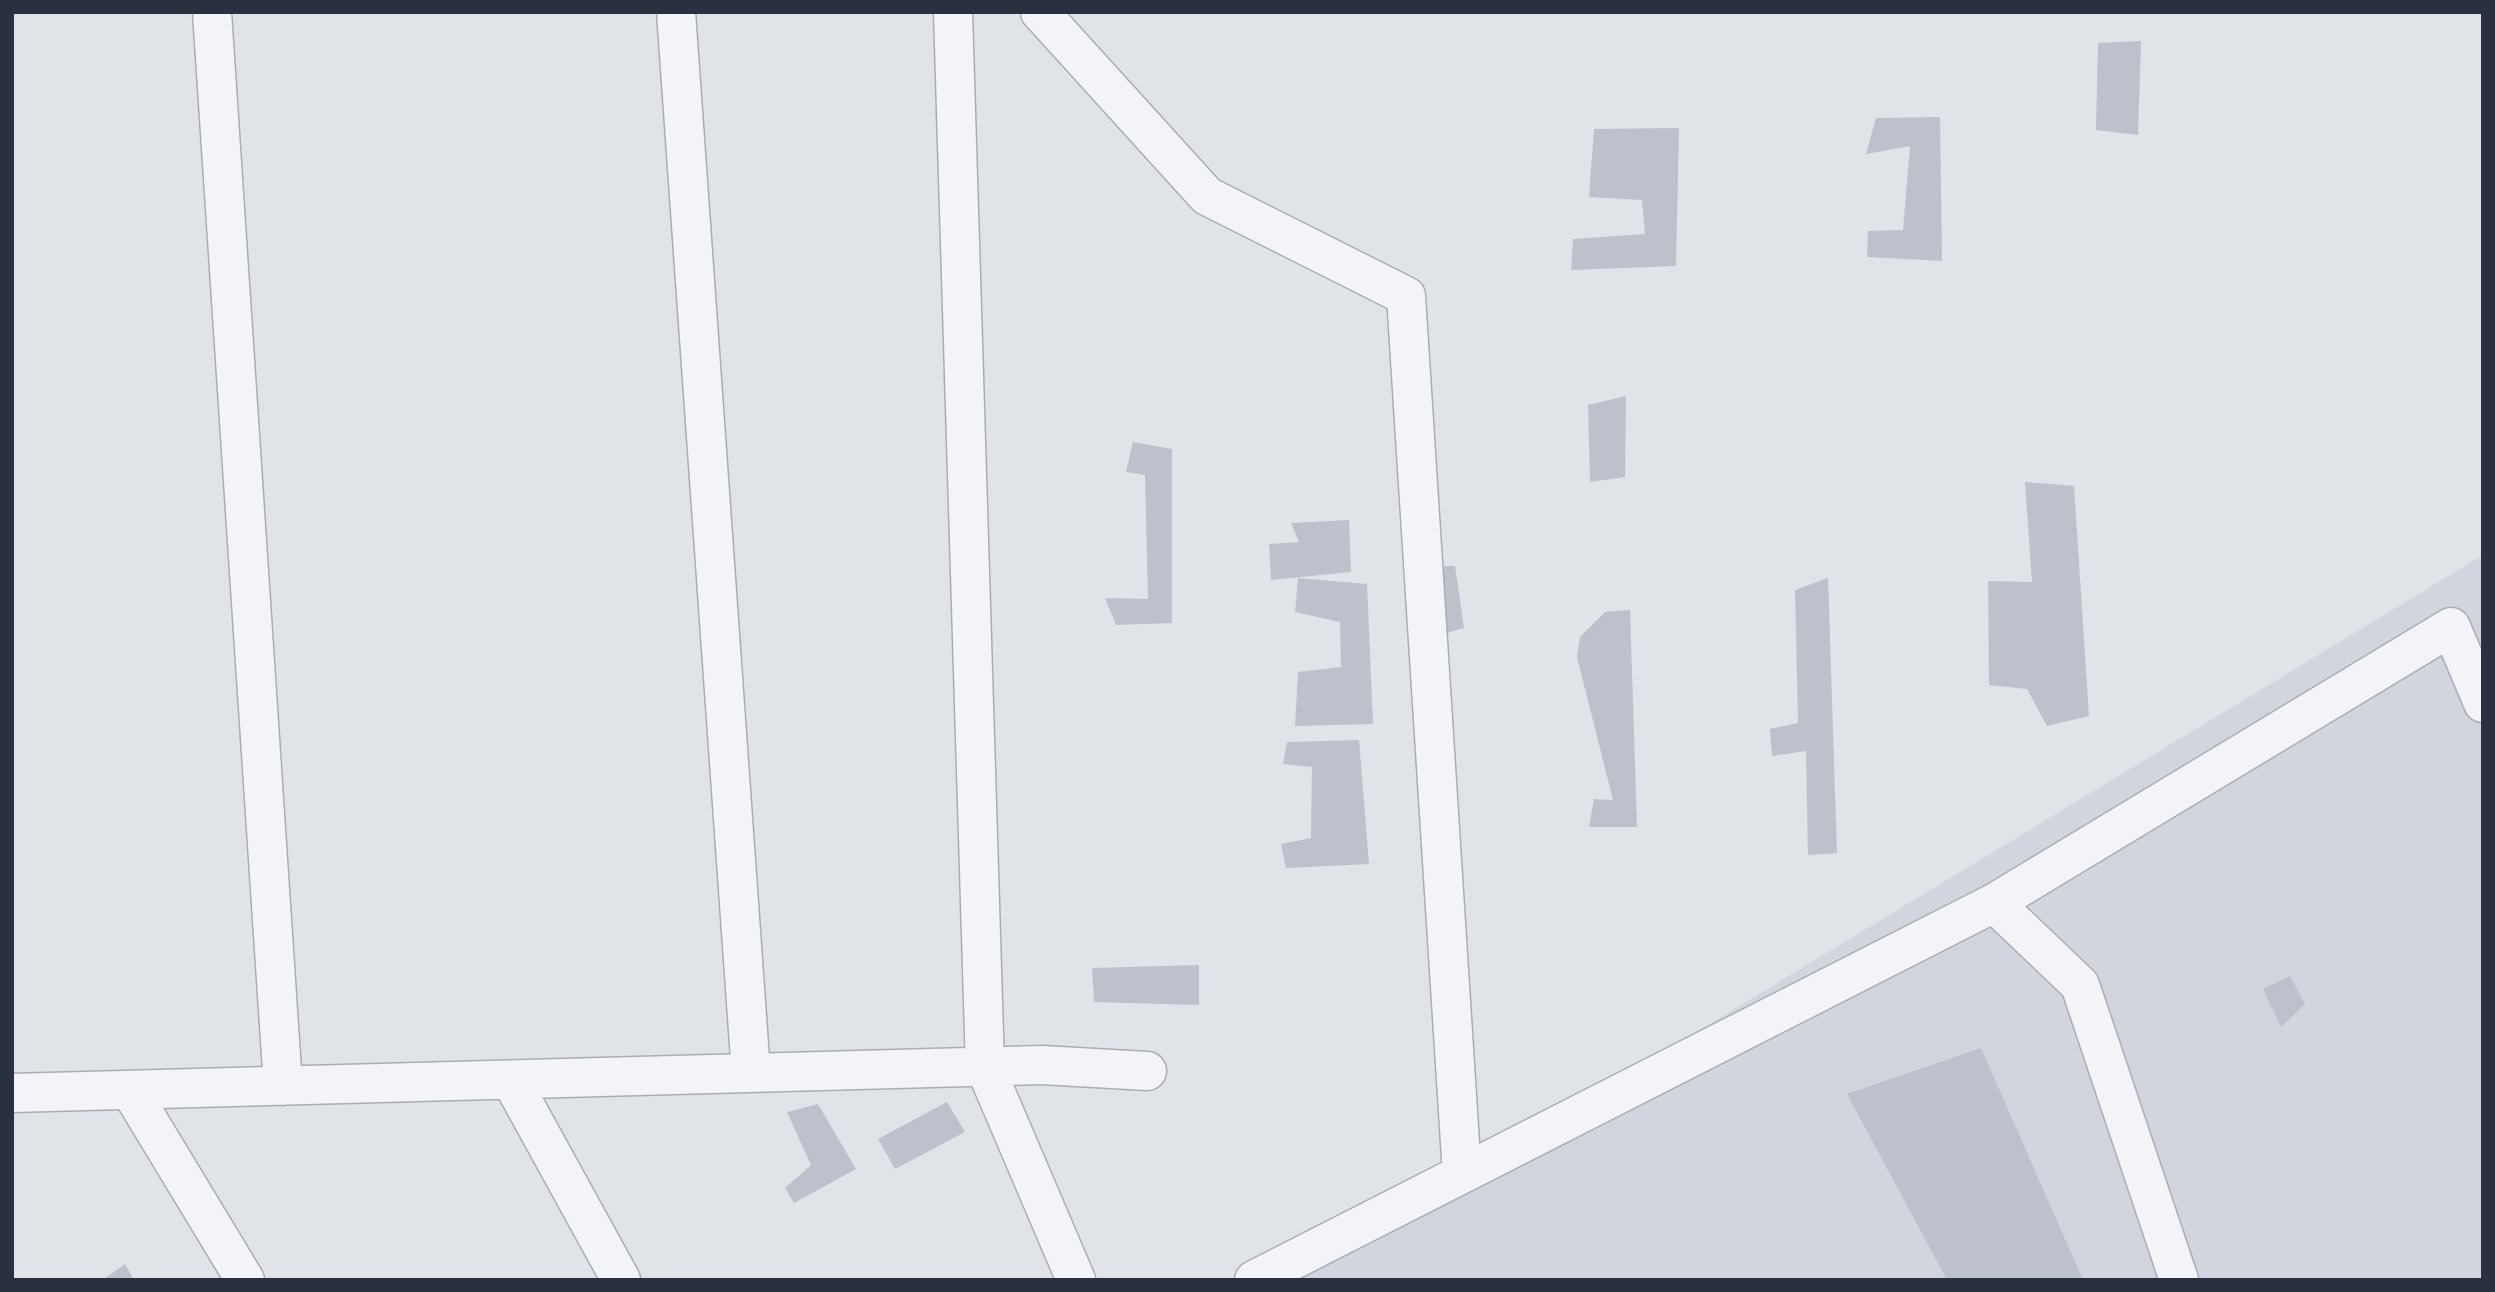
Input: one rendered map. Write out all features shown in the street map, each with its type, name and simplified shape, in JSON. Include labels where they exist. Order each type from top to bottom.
[{"type":"street","points":[[212,12],[283,1086]]},
{"type":"street","points":[[676,12],[751,1073]]},
{"type":"street","points":[[1040,12],[1208,196],[1406,296],[1462,1174]]},
{"type":"street","points":[[949,13],[985,1067],[1076,1280]]},
{"type":"street","points":[[1254,1280],[1994,903],[2451,627],[2483,703]]},
{"type":"street","points":[[1994,903],[2080,985],[2179,1280]]},
{"type":"street","points":[[12,1093],[1042,1065],[1147,1071]]},
{"type":"street","points":[[510,1080],[621,1280]]},
{"type":"street","points":[[130,1090],[245,1280]]},
{"type":"shaded area","points":[[2483,555],[2483,1280],[1241,1280],[1462,1174]]},
{"type":"building","points":[[2141,41],[2138,135],[2096,130],[2098,43]]},
{"type":"building","points":[[1940,117],[1942,261],[1867,257],[1868,231],[1903,230],[1910,146],[1866,154],[1876,118]]},
{"type":"building","points":[[1679,128],[1676,266],[1571,270],[1573,239],[1645,234],[1642,200],[1589,197],[1594,129]]},
{"type":"building","points":[[1626,396],[1625,477],[1590,482],[1588,405]]},
{"type":"building","points":[[1133,442],[1172,449],[1172,623],[1116,625],[1105,598],[1148,599],[1145,475],[1126,472]]},
{"type":"building","points":[[2025,482],[2074,486],[2089,716],[2047,726],[2027,689],[1989,685],[1988,581],[2032,582]]},
{"type":"building","points":[[1349,520],[1351,572],[1271,580],[1269,544],[1299,542],[1291,523]]},
{"type":"building","points":[[1434,566],[1455,566],[1464,628],[1439,635]]},
{"type":"building","points":[[1298,578],[1367,584],[1373,724],[1295,726],[1298,672],[1341,667],[1340,622],[1295,612]]},
{"type":"building","points":[[1828,578],[1837,853],[1808,855],[1806,751],[1772,756],[1770,729],[1798,723],[1795,590]]},
{"type":"building","points":[[1630,610],[1637,827],[1589,827],[1594,799],[1613,800],[1577,657],[1580,637],[1605,612]]},
{"type":"building","points":[[1359,740],[1369,864],[1286,868],[1281,844],[1311,838],[1312,767],[1283,764],[1287,742]]},
{"type":"building","points":[[1199,965],[1199,1005],[1094,1002],[1092,968]]},
{"type":"building","points":[[2290,976],[2305,1004],[2281,1027],[2263,989]]},
{"type":"building","points":[[1981,1048],[2083,1280],[1947,1280],[1847,1094]]},
{"type":"building","points":[[947,1102],[965,1132],[895,1169],[878,1139]]},
{"type":"building","points":[[818,1104],[856,1169],[794,1203],[785,1188],[811,1165],[787,1112]]},
{"type":"building","points":[[125,1264],[134,1280],[103,1280]]}]
